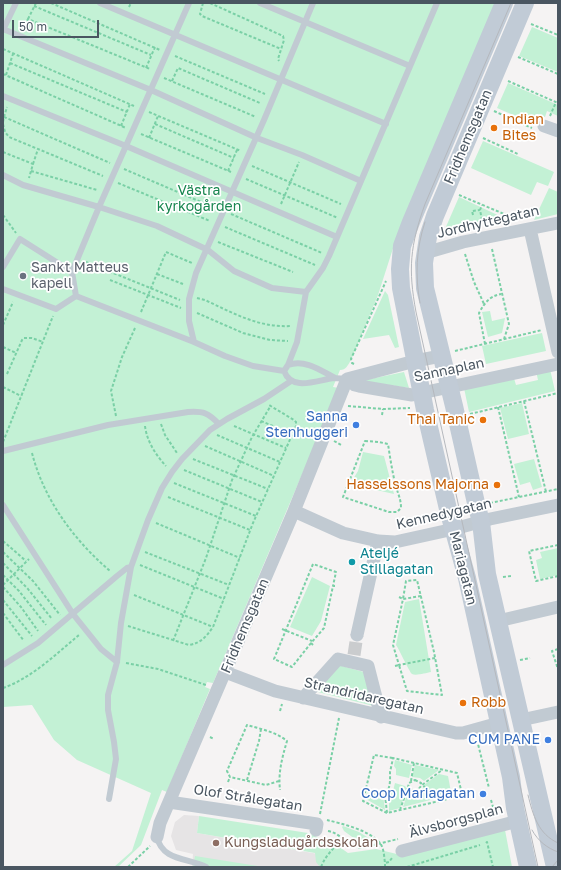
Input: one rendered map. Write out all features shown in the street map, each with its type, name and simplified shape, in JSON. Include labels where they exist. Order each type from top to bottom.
[{"type":"street","name":"Fridhemsgatan","points":[[394,274],[410,222],[504,3]]},
{"type":"street","name":"Fridhemsgatan","points":[[423,275],[428,237],[435,216],[525,3]]},
{"type":"street","points":[[544,126],[558,132]]},
{"type":"street","name":"Jordhyttegatan","points":[[425,253],[525,225],[558,223]]},
{"type":"street","points":[[525,225],[558,352]]},
{"type":"street","name":"Mariagatan","points":[[394,274],[401,288],[415,361],[418,400],[467,578],[511,776],[515,808],[528,867]]},
{"type":"street","name":"Mariagatan","points":[[423,275],[428,305],[446,354],[449,386],[481,522],[487,574],[521,720],[552,833],[555,867]]},
{"type":"street","name":"Sannaplan","points":[[446,354],[348,375],[355,385],[409,395],[418,400],[449,386],[558,364]]},
{"type":"street","name":"Fridhemsgatan","points":[[157,837],[160,823],[294,511],[348,375]]},
{"type":"street","name":"Kennedygatan","points":[[294,511],[343,533],[378,541],[395,542],[558,505]]},
{"type":"street","points":[[357,635],[378,541]]},
{"type":"street","points":[[498,621],[558,607]]},
{"type":"street","points":[[303,698],[338,659],[353,659],[368,666],[381,716]]},
{"type":"street","name":"Strandridaregatan","points":[[225,672],[275,691],[456,733],[463,733],[499,723]]},
{"type":"street","points":[[521,720],[558,712]]},
{"type":"street","name":"Olof Strålegatan","points":[[169,802],[317,824]]},
{"type":"street","name":"Älvsborgsplan","points":[[399,846],[518,821]]},
{"type":"street","points":[[522,838],[552,833]]},
{"type":"lane","points":[[16,3],[3,30],[151,90],[257,138],[302,155],[361,181]]},
{"type":"lane","points":[[100,3],[386,124]]},
{"type":"lane","points":[[76,296],[72,272],[189,3]]},
{"type":"lane","points":[[260,3],[410,66]]},
{"type":"lane","points":[[194,342],[189,321],[190,296],[192,288],[200,266],[257,138],[313,3]]},
{"type":"lane","points":[[284,371],[288,365],[301,326],[306,292],[323,268],[437,3]]},
{"type":"lane","points":[[3,96],[126,146],[337,237]]},
{"type":"lane","points":[[3,175],[27,186],[158,226],[208,250],[234,271],[272,288],[306,292]]},
{"type":"lane","points":[[3,267],[20,239],[72,272]]},
{"type":"lane","points":[[3,289],[56,309],[76,296]]},
{"type":"lane","points":[[76,296],[194,342],[225,356],[253,366],[284,371]]},
{"type":"lane","points":[[288,365],[302,363],[317,369],[348,375]]},
{"type":"lane","points":[[284,371],[287,378],[299,384],[348,375]]},
{"type":"lane","points":[[109,799],[116,759],[108,710],[108,695],[117,662],[132,565],[136,548],[148,520],[167,480],[198,441],[218,424],[264,399],[291,381]]},
{"type":"lane","points":[[3,451],[117,424],[201,411],[209,415],[218,424]]},
{"type":"lane","points":[[3,505],[73,614],[101,649],[117,662]]},
{"type":"lane","points":[[3,665],[37,644],[116,576],[132,565]]},
{"type":"lane","points":[[157,837],[158,844],[183,864],[201,864],[206,867]]},
{"type":"path","points":[[20,36],[36,3]]},
{"type":"path","points":[[51,3],[274,97]]},
{"type":"path","points":[[204,3],[200,12],[202,16],[280,49]]},
{"type":"path","points":[[210,3],[283,36],[284,40],[278,59],[287,66]]},
{"type":"path","points":[[34,6],[151,55]]},
{"type":"path","points":[[28,19],[146,68],[172,81],[264,120]]},
{"type":"path","points":[[529,23],[558,35]]},
{"type":"path","points":[[146,68],[155,47]]},
{"type":"path","points":[[3,49],[249,155]]},
{"type":"path","points":[[13,54],[4,74],[121,126],[344,221]]},
{"type":"path","points":[[515,56],[558,74]]},
{"type":"path","points":[[10,63],[127,112]]},
{"type":"path","points":[[172,81],[178,68],[260,103]]},
{"type":"path","points":[[505,80],[558,103]]},
{"type":"path","points":[[121,126],[130,104]]},
{"type":"path","points":[[491,110],[541,132],[544,126]]},
{"type":"path","points":[[149,138],[158,116]]},
{"type":"path","points":[[112,180],[9,137],[5,132],[3,123],[4,117],[118,166]]},
{"type":"path","points":[[155,124],[234,158]]},
{"type":"path","points":[[480,136],[518,154]]},
{"type":"path","points":[[27,186],[38,149]]},
{"type":"path","points":[[228,171],[237,150]]},
{"type":"path","points":[[3,152],[33,164]]},
{"type":"path","points":[[278,211],[302,155]]},
{"type":"path","points":[[245,163],[350,208]]},
{"type":"path","points":[[31,171],[106,193]]},
{"type":"path","points":[[456,194],[525,225]]},
{"type":"path","points":[[482,205],[480,210],[482,220]]},
{"type":"path","points":[[473,215],[472,211],[480,210]]},
{"type":"path","points":[[3,215],[4,219],[20,239]]},
{"type":"path","points":[[212,239],[293,272]]},
{"type":"path","points":[[491,244],[509,324],[504,339]]},
{"type":"path","points":[[465,250],[474,282],[484,304]]},
{"type":"path","points":[[117,424],[111,391],[122,357],[166,252],[200,266]]},
{"type":"path","points":[[78,259],[151,288],[189,308],[243,333],[270,340],[296,342]]},
{"type":"path","points":[[157,274],[192,288]]},
{"type":"path","points":[[348,375],[352,363],[351,359],[386,281],[394,274]]},
{"type":"path","points":[[110,280],[148,296],[189,308]]},
{"type":"path","points":[[3,325],[17,294]]},
{"type":"path","points":[[485,344],[479,313],[484,304],[493,296],[502,294]]},
{"type":"path","points":[[190,296],[204,300],[251,321],[273,326],[301,326]]},
{"type":"path","points":[[3,442],[56,309]]},
{"type":"path","points":[[446,354],[545,329]]},
{"type":"path","points":[[7,374],[24,338],[32,338],[43,342]]},
{"type":"path","points":[[3,347],[16,353]]},
{"type":"path","points":[[3,387],[21,396]]},
{"type":"path","points":[[464,415],[558,393]]},
{"type":"path","points":[[122,623],[189,645],[197,644],[205,638],[213,627],[250,530],[296,422],[270,407],[264,399]]},
{"type":"path","points":[[347,406],[383,409],[418,400]]},
{"type":"path","points":[[524,401],[546,492]]},
{"type":"path","points":[[173,641],[200,574],[234,475],[253,434],[270,407]]},
{"type":"path","points":[[498,407],[519,497]]},
{"type":"path","points":[[382,415],[383,409]]},
{"type":"path","points":[[160,417],[165,435],[184,457],[268,489]]},
{"type":"path","points":[[143,419],[145,431],[155,452],[174,470],[230,489],[262,502]]},
{"type":"path","points":[[227,419],[230,424],[286,448]]},
{"type":"path","points":[[261,421],[292,434]]},
{"type":"path","points":[[210,430],[213,434],[280,462]]},
{"type":"path","points":[[198,441],[202,445],[274,476]]},
{"type":"path","points":[[365,441],[379,441],[388,444],[396,489],[401,500],[401,508],[396,512],[389,513],[343,497],[359,452],[365,441]]},
{"type":"path","points":[[29,444],[39,475],[60,515],[72,533],[116,576]]},
{"type":"path","points":[[167,480],[256,516]]},
{"type":"path","points":[[487,504],[558,489]]},
{"type":"path","points":[[160,494],[250,530]]},
{"type":"path","points":[[148,520],[240,558]]},
{"type":"path","points":[[3,541],[26,562]]},
{"type":"path","points":[[558,545],[529,551],[536,581],[558,576]]},
{"type":"path","points":[[136,548],[229,585]]},
{"type":"path","points":[[3,552],[42,592],[64,621]]},
{"type":"path","points":[[34,554],[3,586],[44,638]]},
{"type":"path","points":[[3,563],[36,598],[57,627]]},
{"type":"path","points":[[313,564],[336,572],[324,628],[292,667],[274,659],[284,630],[313,564]]},
{"type":"path","points":[[132,565],[224,599]]},
{"type":"path","points":[[530,571],[534,570]]},
{"type":"path","points":[[3,575],[28,601],[51,632]]},
{"type":"path","points":[[501,577],[511,576]]},
{"type":"path","points":[[417,580],[421,596],[442,695],[407,691],[393,645],[406,581],[417,580]]},
{"type":"path","points":[[127,592],[213,627]]},
{"type":"path","points":[[399,597],[403,599],[421,596]]},
{"type":"path","points":[[3,600],[16,614],[37,644]]},
{"type":"path","points":[[3,613],[29,649]]},
{"type":"path","points":[[3,688],[14,683],[51,658],[85,630]]},
{"type":"path","points":[[284,630],[312,643]]},
{"type":"path","points":[[558,649],[552,651],[558,669]]},
{"type":"path","points":[[394,666],[435,658]]},
{"type":"path","points":[[519,660],[530,658]]},
{"type":"path","points":[[117,662],[158,669],[218,689]]},
{"type":"path","points":[[280,711],[282,703]]},
{"type":"path","points":[[340,716],[317,824],[353,827],[374,839],[380,844],[385,863]]},
{"type":"path","points":[[228,782],[230,777],[227,771],[247,725],[273,733],[287,741],[280,765],[280,790]]},
{"type":"path","points":[[247,780],[259,741],[261,729]]},
{"type":"path","points":[[479,745],[489,788]]},
{"type":"path","points":[[232,748],[236,750]]},
{"type":"path","points":[[374,756],[393,758],[414,763],[457,773],[462,795],[387,813],[363,801],[374,756]]},
{"type":"path","points":[[387,813],[385,795],[388,792],[391,779],[390,772],[393,758]]},
{"type":"path","points":[[400,810],[408,784],[411,781],[414,763]]},
{"type":"path","points":[[408,787],[415,790],[420,788],[442,770]]},
{"type":"path","points":[[230,777],[266,785],[279,781]]},
{"type":"path","points":[[411,781],[418,781],[444,800]]},
{"type":"path","points":[[491,800],[496,815]]},
{"type":"path","points":[[336,834],[357,848],[390,841],[399,846]]},
{"type":"path","points":[[128,867],[145,852],[157,837]]},
{"type":"path","points":[[321,867],[325,856],[342,838]]},
{"type":"path","points":[[407,867],[487,842],[493,867]]},
{"type":"shaded area","name":"Kungsladugårdsskolan","points":[[184,815],[199,816],[197,833],[324,855],[327,867],[192,867],[193,854],[176,850],[171,836],[175,822]]},
{"type":"green space","name":"Västra kyrkogården","points":[[3,3],[498,3],[397,236],[378,295],[351,360],[345,368],[340,370],[333,387],[339,388],[213,683],[207,682],[205,687],[210,689],[167,792],[162,790],[141,845],[118,867],[114,867],[132,851],[151,793],[77,760],[54,740],[32,705],[3,707]]},
{"type":"green space","points":[[532,27],[558,38],[558,72],[519,56]]},
{"type":"green space","points":[[508,83],[558,105],[558,116],[547,111],[545,117],[537,114],[532,123],[497,108]]},
{"type":"green space","points":[[483,141],[554,172],[548,186],[537,182],[531,195],[471,168]]},
{"type":"green space","points":[[549,188],[558,192],[558,214],[534,220]]},
{"type":"green space","points":[[459,197],[504,218],[445,229]]},
{"type":"green space","points":[[385,291],[388,295],[399,347],[395,348],[389,335],[363,339]]},
{"type":"green space","points":[[490,311],[492,321],[505,318],[502,333],[488,337],[482,312]]},
{"type":"green space","points":[[542,333],[546,351],[486,364],[482,346]]},
{"type":"green space","points":[[550,369],[555,391],[469,412],[464,388],[513,375],[516,385],[538,380],[536,371]]},
{"type":"green space","points":[[404,372],[409,388],[363,381],[365,380]]},
{"type":"green space","points":[[522,403],[529,434],[508,439],[500,408]]},
{"type":"green space","points":[[363,452],[384,456],[394,494],[350,484],[358,471]]},
{"type":"green space","points":[[534,459],[542,487],[533,490],[530,482],[520,485],[514,464]]},
{"type":"green space","points":[[558,548],[558,575],[540,579],[536,560],[542,558],[540,552]]},
{"type":"green space","points":[[312,577],[330,586],[321,621],[312,636],[290,627]]},
{"type":"green space","points":[[419,599],[431,672],[416,675],[411,673],[396,645],[405,602]]},
{"type":"green space","points":[[338,665],[364,672],[374,706],[314,691]]},
{"type":"green space","points":[[395,760],[412,765],[409,778],[396,775],[396,769],[394,766]]},
{"type":"green space","points":[[415,765],[439,770],[424,781],[420,778],[412,777]]},
{"type":"green space","points":[[439,774],[448,776],[451,792],[439,795],[424,785]]},
{"type":"green space","points":[[395,783],[405,786],[407,789],[400,808],[389,811],[389,795],[393,791]]},
{"type":"green space","points":[[424,787],[438,798],[403,807],[408,792],[417,791]]},
{"type":"green space","points":[[367,792],[383,795],[385,810],[366,799]]},
{"type":"green space","points":[[199,816],[308,833],[338,846],[348,853],[376,849],[401,855],[505,830],[512,867],[320,867],[316,862],[315,853],[197,833]]},
{"type":"green space","points":[[343,826],[359,832],[372,840],[361,843],[344,831]]},
{"type":"green space","points":[[195,856],[264,867],[193,867]]},
{"type":"tunnel","points":[[354,655],[357,635]]},
{"type":"tram line","points":[[511,3],[425,204],[413,245],[411,270],[413,297],[416,312],[538,867]]},
{"type":"tram line","points":[[420,303],[417,283],[417,262],[425,222]]},
{"type":"tram line","points":[[528,795],[537,823],[546,835],[558,843]]},
{"type":"tram line","points":[[532,830],[543,844],[558,852]]},
{"type":"tram line","points":[[552,867],[558,860]]},
{"type":"place","name":"Indian Bites","points":[[494,128]]},
{"type":"place","name":"Sankt Matteus kapell","points":[[23,276]]},
{"type":"place","name":"Thai Tanic","points":[[483,420]]},
{"type":"place","name":"Sanna Stenhuggeri","points":[[356,425]]},
{"type":"place","name":"Hasselssons Majorna","points":[[497,485]]},
{"type":"place","name":"Ateljé Stillagatan","points":[[352,562]]},
{"type":"place","name":"Robb","points":[[463,703]]},
{"type":"place","name":"CUM PANE","points":[[548,740]]},
{"type":"place","name":"Coop Mariagatan","points":[[483,794]]},
{"type":"place","name":"Kungsladugårdsskolan","points":[[216,843]]}]
